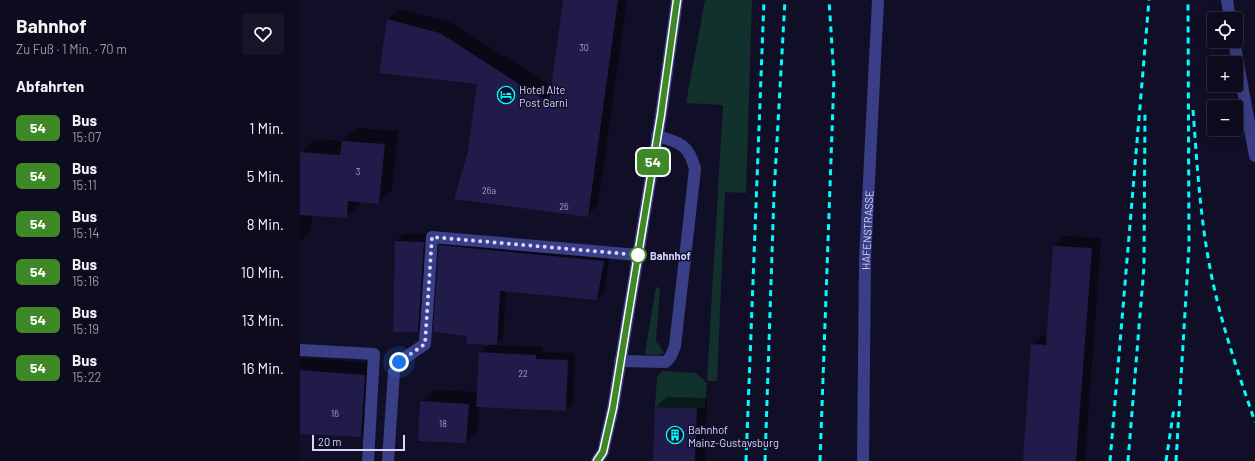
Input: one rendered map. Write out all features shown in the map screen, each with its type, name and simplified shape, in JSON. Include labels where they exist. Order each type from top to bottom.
[{"type":"street","points":[[597,461],[603,452],[607,437],[638,255],[677,0]]},
{"type":"street","name":"HAFENSTRASSE","points":[[863,461],[865,260],[878,0]]},
{"type":"street","points":[[1227,0],[1229,12]]},
{"type":"street","points":[[1235,48],[1255,156]]},
{"type":"street","points":[[620,361],[666,362],[671,356],[675,346],[695,169],[692,156],[685,147],[676,141],[657,136]]},
{"type":"street","points":[[388,461],[394,372],[399,362],[425,344],[432,237],[638,255]]},
{"type":"street","points":[[300,350],[374,354],[368,461]]},
{"type":"green space","points":[[705,0],[752,0],[746,193],[725,192],[717,381],[707,381],[723,105],[686,103]]},
{"type":"green space","points":[[656,287],[660,288],[656,341],[664,353],[657,355],[645,354]]},
{"type":"green space","points":[[662,371],[696,373],[707,383],[705,408],[655,407],[657,377]]},
{"type":"building","points":[[563,0],[618,0],[588,217],[454,199],[468,151],[477,84],[379,73],[387,19],[440,33],[549,103]]},
{"type":"building","points":[[342,141],[385,144],[379,204],[348,201],[347,218],[300,215],[300,152],[340,155]]},
{"type":"building","points":[[395,241],[424,242],[418,332],[393,332]]},
{"type":"building","points":[[439,245],[604,261],[597,300],[500,291],[497,345],[466,344],[467,336],[433,332]]},
{"type":"building","points":[[1053,246],[1092,248],[1076,461],[1023,461],[1031,344],[1046,345]]},
{"type":"building","points":[[479,352],[536,355],[536,359],[568,360],[566,411],[476,407]]},
{"type":"building","points":[[300,370],[365,375],[361,437],[300,434]]},
{"type":"building","points":[[420,401],[469,404],[466,443],[418,441]]},
{"type":"building","name":"Bahnhof Mainz-Gustavsburg","points":[[655,407],[697,408],[695,461],[653,461]]},
{"type":"railway","points":[[746,461],[764,0]]},
{"type":"railway","points":[[765,461],[774,194],[785,0]]},
{"type":"railway","points":[[820,461],[834,77],[829,0]]},
{"type":"railway","points":[[1110,461],[1149,0]]},
{"type":"railway","points":[[1176,461],[1189,246],[1188,0]]},
{"type":"railway","points":[[1193,110],[1201,209],[1210,268],[1224,327],[1255,422]]},
{"type":"railway","points":[[1128,461],[1144,266],[1145,112]]},
{"type":"railway","points":[[1166,461],[1174,408]]},
{"type":"bus line","name":"54","points":[[597,461],[603,452],[613,408],[661,115],[677,0]]},
{"type":"place","name":"Hotel Alte Post Garni","points":[[506,95]]},
{"type":"place","name":"Bahnhof","points":[[638,255]]},
{"type":"place","name":"Bahnhof Mainz-Gustavsburg","points":[[675,435]]},
{"type":"route","points":[[399,362],[425,344],[432,237],[638,255]]}]
